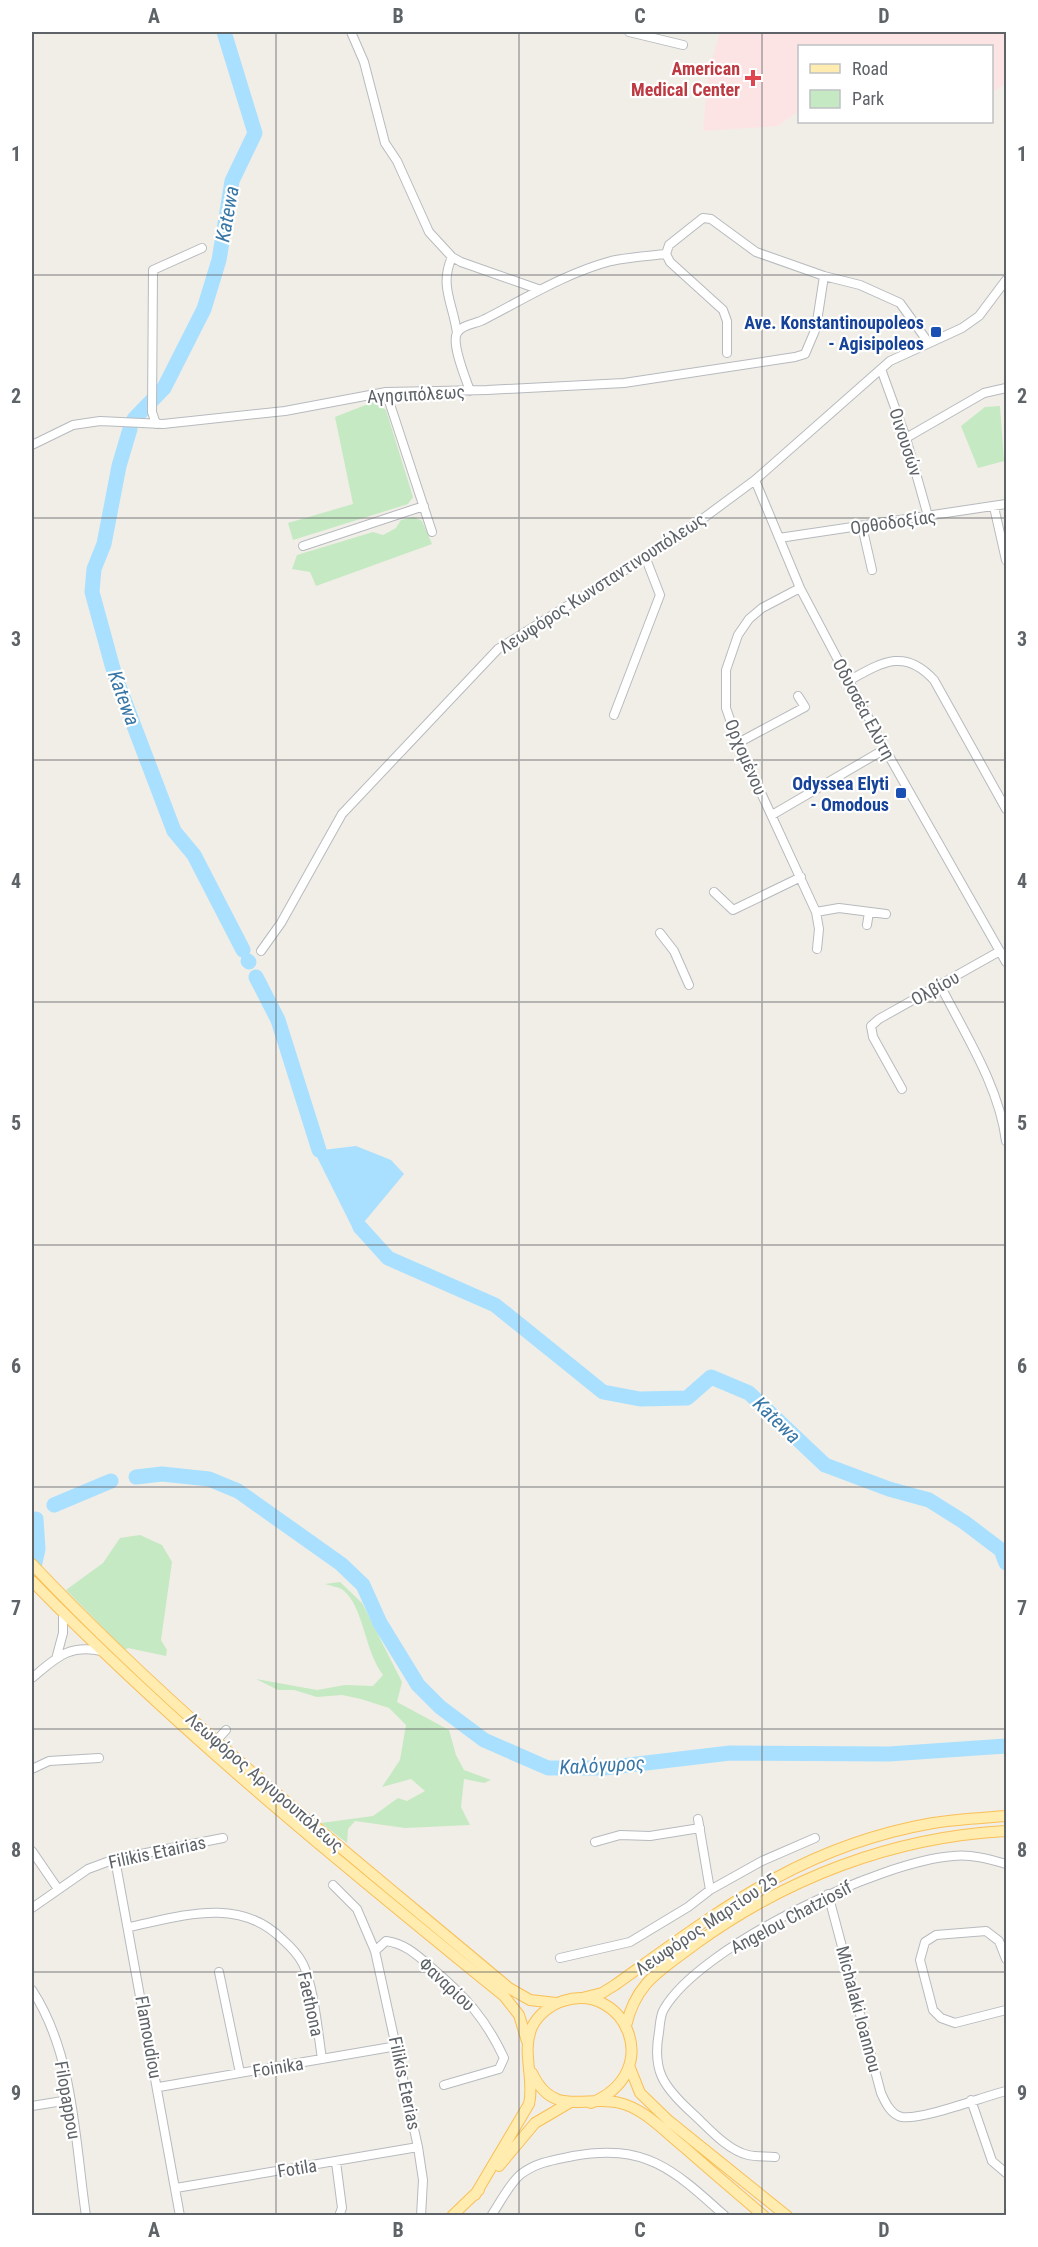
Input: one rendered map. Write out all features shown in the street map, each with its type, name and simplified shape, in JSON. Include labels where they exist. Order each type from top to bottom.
[{"type":"main road","name":"Λεωφόρος Αργυρουπόλεως","points":[[32,1564],[64,1599],[216,1741],[506,1992]]},
{"type":"main road","name":"Λεωφόρος Αργυρουπόλεως","points":[[32,1581],[102,1651],[259,1795],[362,1883],[506,1992]]},
{"type":"main road","name":"Λεωφόρος Μαρτίου 25","points":[[582,1998],[602,1993],[740,1896],[821,1854],[870,1838],[933,1823],[1006,1816]]},
{"type":"main road","name":"Λεωφόρος Μαρτίου 25","points":[[626,2026],[637,1993],[650,1978],[712,1932],[789,1887],[827,1870],[900,1847],[935,1838],[1006,1831]]},
{"type":"main road","points":[[506,1992],[530,2000],[556,2003],[582,1998],[607,2007],[626,2026],[631,2039],[630,2068],[640,2093],[669,2121],[787,2216]]},
{"type":"main road","points":[[475,2195],[529,2104],[532,2094],[527,2041],[519,2014],[506,1992]]},
{"type":"main road","points":[[527,2041],[533,2026],[543,2013],[556,2003]]},
{"type":"main road","points":[[528,2064],[536,2082],[550,2096],[569,2103],[620,2103],[645,2115],[764,2216]]},
{"type":"main road","points":[[591,2103],[608,2096],[621,2084],[630,2068]]},
{"type":"main road","points":[[452,2216],[475,2195],[535,2123],[569,2103]]},
{"type":"street","points":[[351,32],[364,62],[385,143],[397,161],[429,232],[452,257],[538,289]]},
{"type":"street","points":[[629,32],[683,45]]},
{"type":"street","points":[[727,353],[728,321],[723,310],[670,262],[666,254],[669,245],[703,218],[711,219],[756,252],[824,276],[860,285],[900,303],[928,342]]},
{"type":"street","points":[[156,424],[152,412],[153,270],[202,249]]},
{"type":"street","points":[[457,333],[463,327],[480,322],[538,289],[610,261],[666,254]]},
{"type":"street","points":[[452,257],[445,273],[445,283],[457,333],[455,342],[470,391]]},
{"type":"street","name":"Αγησιπόλεως","points":[[32,445],[73,425],[100,421],[156,424],[285,411],[386,392],[470,391],[624,383],[805,354],[816,328],[824,276]]},
{"type":"street","name":"Λεωφόρος Κωνσταντινουπόλεως","points":[[261,951],[281,923],[342,814],[488,659],[512,640],[646,559],[755,480],[881,369],[904,352],[962,328],[979,316],[1006,280]]},
{"type":"street","name":"Οινουσών","points":[[881,369],[906,438],[928,516]]},
{"type":"street","points":[[906,438],[984,393],[1006,388]]},
{"type":"street","points":[[386,392],[432,532]]},
{"type":"street","name":"Οδυσσέα Ελύτη","points":[[755,480],[800,588],[848,681],[1006,962]]},
{"type":"street","name":"Ορθοδοξίας","points":[[779,538],[1006,504]]},
{"type":"street","points":[[303,546],[423,506]]},
{"type":"street","points":[[994,507],[1006,560]]},
{"type":"street","points":[[862,526],[872,570]]},
{"type":"street","points":[[614,715],[660,594],[646,559]]},
{"type":"street","name":"Ορχομένου","points":[[800,588],[762,608],[749,619],[731,653],[725,689],[726,708],[738,743],[816,912],[819,929],[817,949]]},
{"type":"street","points":[[848,681],[890,660],[900,660],[920,667],[934,680],[1006,807]]},
{"type":"street","points":[[738,743],[806,707],[798,696]]},
{"type":"street","points":[[772,815],[885,749]]},
{"type":"street","points":[[714,892],[733,910],[801,877]]},
{"type":"street","points":[[816,912],[839,908],[886,914]]},
{"type":"street","points":[[867,925],[869,912]]},
{"type":"street","points":[[660,933],[674,951],[689,985]]},
{"type":"street","name":"Ολβίου","points":[[902,1089],[873,1037],[871,1026],[879,1019],[1000,951]]},
{"type":"street","points":[[940,985],[984,1072],[1004,1118],[1006,1141]]},
{"type":"street","points":[[56,1659],[63,1633],[63,1612]]},
{"type":"street","points":[[32,1678],[56,1659],[78,1648],[102,1651]]},
{"type":"street","points":[[216,1741],[226,1730]]},
{"type":"street","points":[[32,1769],[49,1761],[99,1758]]},
{"type":"street","points":[[595,1842],[620,1835],[650,1836],[699,1823],[710,1890]]},
{"type":"street","name":"Filikis Etairias","points":[[32,1908],[88,1869],[115,1859],[223,1838]]},
{"type":"street","points":[[560,1958],[630,1942],[688,1907],[710,1890],[762,1861],[815,1838]]},
{"type":"street","points":[[32,1851],[58,1889]]},
{"type":"street","name":"Angelou Chatziosif","points":[[775,2157],[745,2154],[731,2146],[672,2094],[659,2073],[656,2050],[663,2010],[686,1984],[730,1948],[828,1894],[893,1868],[952,1856],[984,1858],[1006,1864]]},
{"type":"street","name":"Flamoudiou","points":[[115,1859],[159,2087],[180,2216]]},
{"type":"street","points":[[333,1885],[357,1909],[375,1951]]},
{"type":"street","name":"Michalaki Ioannou","points":[[828,1894],[881,2093],[888,2108],[902,2117],[921,2115],[972,2100]]},
{"type":"street","name":"Faethona","points":[[129,1927],[201,1911],[226,1912],[254,1918],[273,1929],[303,1964],[322,2059]]},
{"type":"street","points":[[1006,1959],[999,1941],[986,1930],[936,1935],[925,1942],[920,1960],[933,2010],[941,2018],[955,2023],[1006,2010]]},
{"type":"street","name":"Φαναρίου","points":[[375,1951],[386,1941],[402,1943],[464,1995],[492,2032],[504,2058],[500,2069],[444,2085]]},
{"type":"street","name":"Filikis Eterias","points":[[375,1951],[418,2146],[423,2180],[421,2216]]},
{"type":"street","points":[[219,1972],[240,2073]]},
{"type":"street","name":"Filopappou","points":[[32,1990],[54,2036],[69,2100],[84,2215]]},
{"type":"street","name":"Foinika","points":[[159,2087],[397,2046]]},
{"type":"street","points":[[1006,2091],[972,2100],[992,2161],[1006,2173]]},
{"type":"street","points":[[32,2106],[69,2100]]},
{"type":"street","name":"Fotila","points":[[176,2188],[418,2146]]},
{"type":"street","points":[[492,2215],[519,2176],[540,2162],[602,2152],[624,2152],[645,2157],[687,2184],[725,2216]]},
{"type":"street","points":[[336,2162],[342,2208],[339,2216]]},
{"type":"shaded area","name":"American Medical Center","points":[[720,32],[1006,32],[1006,83],[993,92],[993,45],[798,45],[798,112],[778,126],[703,131],[708,73]]},
{"type":"green space","points":[[373,402],[386,410],[413,497],[408,504],[293,540],[288,523],[353,504],[335,417]]},
{"type":"green space","points":[[1000,406],[1004,461],[978,468],[961,426],[985,407]]},
{"type":"green space","points":[[414,517],[422,521],[432,544],[316,586],[310,572],[292,569],[297,555],[373,532],[383,535],[396,528],[401,520]]},
{"type":"green space","points":[[140,1535],[162,1545],[172,1562],[161,1640],[167,1650],[166,1656],[128,1648],[125,1650],[66,1590],[103,1563],[120,1538]]},
{"type":"green space","points":[[340,1582],[362,1603],[402,1682],[397,1702],[449,1730],[456,1755],[464,1770],[491,1780],[484,1783],[464,1779],[461,1807],[470,1825],[405,1828],[355,1821],[348,1829],[347,1843],[321,1823],[373,1816],[398,1798],[407,1801],[425,1791],[411,1779],[382,1787],[400,1760],[406,1725],[389,1708],[342,1695],[317,1697],[294,1690],[278,1690],[256,1679],[317,1690],[345,1685],[373,1686],[383,1675],[372,1654],[360,1618],[350,1598],[341,1589],[325,1584]]},
{"type":"water","points":[[356,1146],[391,1160],[404,1174],[355,1233],[314,1151]]},
{"type":"waterway","name":"Katewa","points":[[134,419],[164,388],[204,309],[219,260],[232,181],[255,133],[224,32]]},
{"type":"waterway","name":"Katewa","points":[[130,429],[119,466],[104,544],[94,569],[92,592],[115,676],[174,831],[194,855],[243,950]]},
{"type":"waterway","name":"Katewa","points":[[256,977],[278,1020],[319,1150]]},
{"type":"waterway","name":"Katewa","points":[[360,1227],[388,1258],[495,1305],[603,1392],[640,1399],[687,1398],[711,1377],[749,1393],[825,1465],[889,1489],[929,1500],[964,1522],[1001,1550],[1006,1563]]},
{"type":"waterway","name":"Καλόγυρος","points":[[136,1477],[162,1474],[209,1479],[238,1491],[341,1564],[363,1585],[380,1623],[418,1685],[440,1707],[484,1740],[548,1768],[604,1768],[730,1753],[889,1754],[1006,1746]]},
{"type":"waterway","name":"Καλόγυρος","points":[[54,1505],[111,1481]]},
{"type":"waterway","name":"Καλόγυρος","points":[[32,1576],[38,1549],[36,1519]]},
{"type":"place","name":"American Medical Center","points":[[753,78]]},
{"type":"place","name":"Ave. Konstantinoupoleos - Agisipoleos","points":[[936,332]]},
{"type":"place","name":"Odyssea Elyti - Omodous","points":[[901,793]]}]
